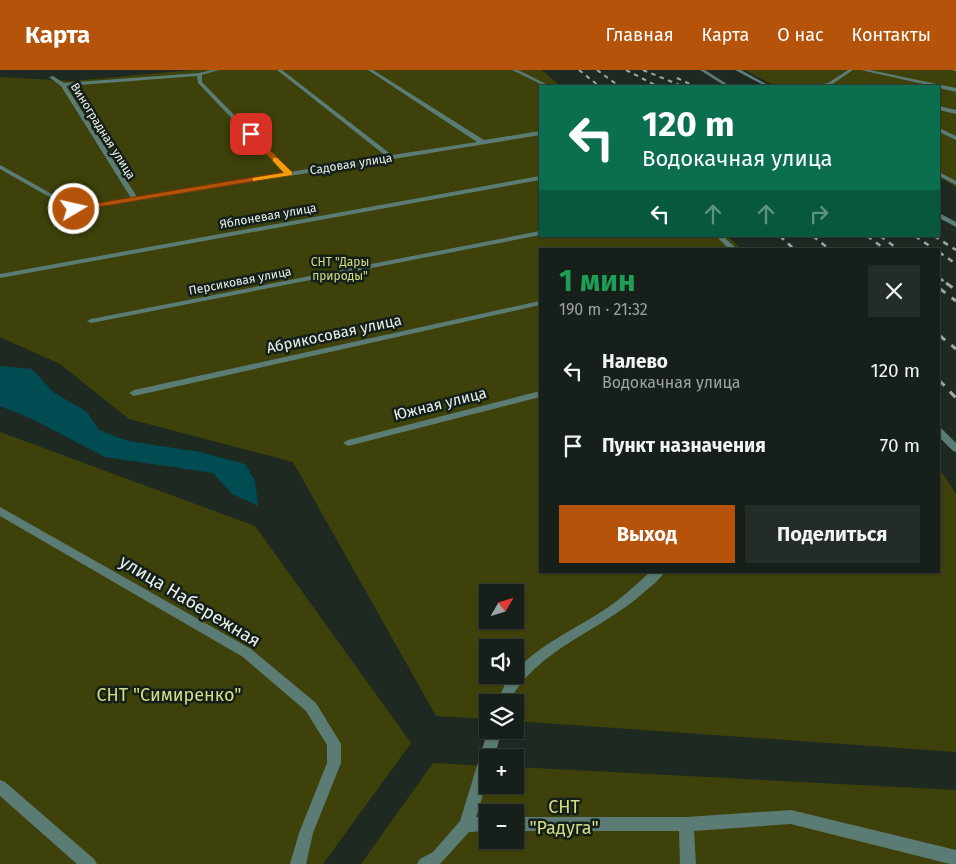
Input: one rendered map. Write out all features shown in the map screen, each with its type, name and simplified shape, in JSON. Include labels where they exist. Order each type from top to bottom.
[{"type":"street","points":[[63,85],[199,74],[217,70]]},
{"type":"street","points":[[280,70],[390,157]]},
{"type":"street","points":[[370,70],[482,142]]},
{"type":"street","points":[[514,70],[546,85]]},
{"type":"street","points":[[702,70],[726,85]]},
{"type":"street","points":[[737,70],[766,85]]},
{"type":"street","points":[[828,84],[851,70]]},
{"type":"street","points":[[863,70],[933,85]]},
{"type":"street","points":[[199,74],[200,82],[289,174]]},
{"type":"street","name":"Виноградная улица","points":[[51,76],[63,85],[135,199]]},
{"type":"street","points":[[822,85],[834,85]]},
{"type":"street","points":[[940,87],[956,90]]},
{"type":"street","points":[[940,108],[956,112]]},
{"type":"street","points":[[940,130],[956,138]]},
{"type":"street","name":"Садовая улица","points":[[0,167],[74,209],[539,133]]},
{"type":"street","points":[[940,175],[956,183]]},
{"type":"street","name":"Яблоневая улица","points":[[0,276],[539,178]]},
{"type":"street","points":[[940,216],[956,226]]},
{"type":"street","name":"Персиковая улица","points":[[91,321],[539,233]]},
{"type":"street","points":[[720,237],[733,248]]},
{"type":"street","name":"Абрикосовая улица","points":[[134,393],[539,303]]},
{"type":"street","name":"Южная улица","points":[[348,444],[539,394]]},
{"type":"street","points":[[940,433],[956,449]]},
{"type":"street","name":"улица Набережная","points":[[0,511],[247,652],[310,708],[334,744],[334,763],[306,834],[298,864]]},
{"type":"street","points":[[506,694],[526,668],[622,605],[657,573]]},
{"type":"street","points":[[425,864],[438,857],[466,824],[492,739]]},
{"type":"street","points":[[0,787],[89,864]]},
{"type":"street","points":[[524,824],[686,824],[791,817],[954,860]]},
{"type":"street","points":[[466,824],[479,824]]},
{"type":"street","points":[[686,824],[688,864]]},
{"type":"green space","name":"СНТ \"Дары природы\"","points":[[193,70],[542,70],[559,85],[539,85],[539,237],[729,237],[740,248],[539,248],[539,573],[940,573],[940,470],[956,494],[956,752],[524,722],[524,694],[479,694],[479,719],[436,716],[293,462],[129,419],[60,364],[0,337],[0,77],[72,81]]},
{"type":"green space","points":[[745,70],[956,70],[956,187],[940,178],[940,85],[773,85]]},
{"type":"green space","name":"СНТ \"Симиренко\"","points":[[0,432],[255,526],[411,743],[323,864],[0,864]]},
{"type":"green space","name":"СНТ \"Радуга\"","points":[[433,763],[479,766],[479,794],[524,794],[524,767],[956,790],[956,864],[361,864]]},
{"type":"water","points":[[0,366],[32,369],[53,392],[87,412],[99,430],[128,441],[200,452],[245,464],[255,481],[258,506],[232,494],[213,473],[105,457],[34,420],[0,406]]},
{"type":"railway","points":[[579,70],[598,85]]},
{"type":"railway","points":[[597,70],[618,85]]},
{"type":"railway","points":[[626,70],[655,85]]},
{"type":"railway","points":[[643,70],[680,85]]},
{"type":"railway","points":[[677,78],[692,85]]},
{"type":"railway","points":[[781,237],[793,248]]},
{"type":"railway","points":[[814,237],[828,248]]},
{"type":"railway","points":[[868,237],[884,248]]},
{"type":"railway","points":[[881,237],[897,248]]},
{"type":"railway","points":[[916,237],[933,248]]},
{"type":"railway","points":[[936,237],[956,250]]},
{"type":"railway","points":[[940,253],[956,264]]},
{"type":"railway","points":[[940,279],[948,284]]},
{"type":"railway","points":[[946,283],[956,290]]},
{"type":"railway","points":[[940,289],[956,301]]},
{"type":"railway","points":[[940,336],[956,349]]},
{"type":"railway","points":[[940,381],[956,398]]},
{"type":"slow traffic","points":[[256,179],[289,174],[275,159]]},
{"type":"route","points":[[74,209],[289,174],[251,134]]}]
